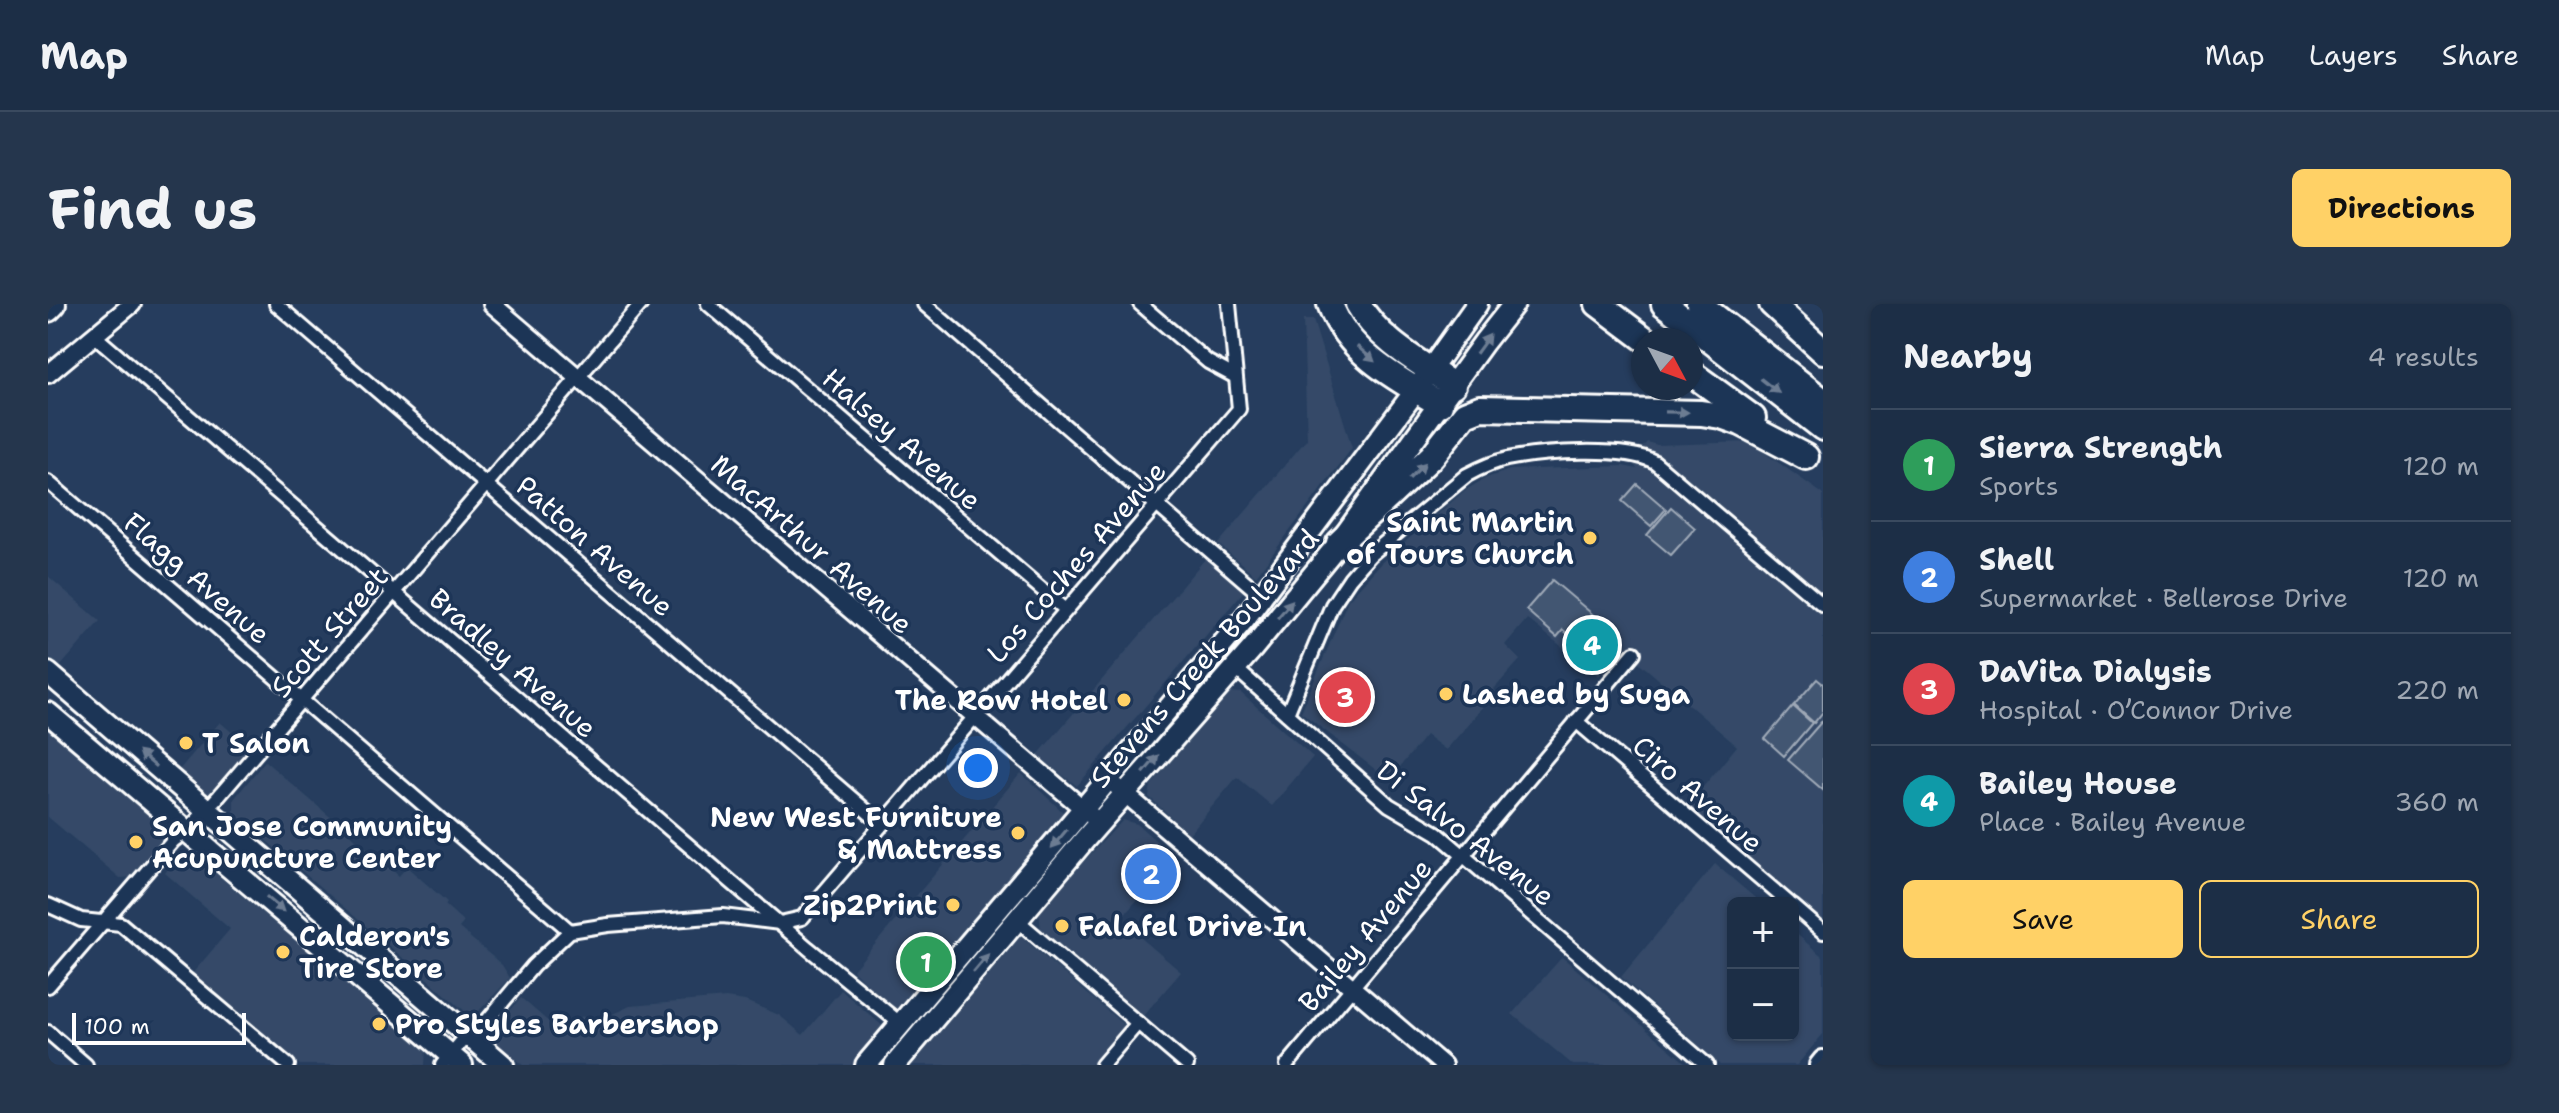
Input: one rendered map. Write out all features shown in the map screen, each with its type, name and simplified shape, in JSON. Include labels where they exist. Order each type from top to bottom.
[{"type":"highway","points":[[48,309],[53,304]]},
{"type":"highway","points":[[1330,304],[1344,332],[1359,350],[1398,381],[1416,390],[1446,394]]},
{"type":"highway","points":[[1358,304],[1369,322],[1383,336],[1431,369],[1446,394]]},
{"type":"highway","points":[[1598,304],[1631,329]]},
{"type":"highway","points":[[1664,304],[1823,428]]},
{"type":"highway","points":[[1699,304],[1823,401]]},
{"type":"highway","points":[[1772,304],[1815,343]]},
{"type":"highway","points":[[1788,304],[1815,343]]},
{"type":"highway","points":[[1703,382],[1814,463]]},
{"type":"highway","points":[[1339,543],[1432,456],[1465,414],[1480,408],[1721,416],[1814,463]]},
{"type":"main road","name":"Stevens Creek Boulevard","points":[[1117,787],[1416,390],[1477,304]]},
{"type":"main road","name":"Stevens Creek Boulevard","points":[[866,1065],[956,961],[1117,787],[1234,667],[1339,543],[1514,304]]},
{"type":"main road","points":[[1234,667],[1245,618]]},
{"type":"main road","points":[[48,673],[503,1065]]},
{"type":"main road","points":[[48,713],[188,830],[452,1062]]},
{"type":"main road","name":"Stevens Creek Boulevard","points":[[895,1065],[1017,920],[1092,816]]},
{"type":"main road","name":"Stevens Creek Boulevard","points":[[920,1036],[917,1027],[921,1018],[949,986],[956,961]]},
{"type":"main road","points":[[1819,1065],[1823,1060]]},
{"type":"street","points":[[48,374],[132,304]]},
{"type":"street","name":"Patton Avenue","points":[[276,304],[883,825]]},
{"type":"street","name":"MacArthur Avenue","points":[[492,304],[1092,816]]},
{"type":"street","name":"Scott Street","points":[[48,986],[173,841],[188,830],[302,700],[641,304]]},
{"type":"street","name":"Halsey Avenue","points":[[708,304],[1066,610]]},
{"type":"street","points":[[924,304],[1262,596]]},
{"type":"street","points":[[1140,304],[1208,362],[1234,376]]},
{"type":"street","name":"Los Coches Avenue","points":[[780,923],[802,918],[1239,409],[1229,304]]},
{"type":"street","name":"Bradley Avenue","points":[[95,336],[902,1025]]},
{"type":"street","points":[[1287,714],[1332,605],[1370,555],[1467,475],[1509,458],[1617,453],[1642,456],[1655,462],[1823,605]]},
{"type":"street","name":"Flagg Avenue","points":[[48,482],[570,931]]},
{"type":"street","name":"Bailey Avenue","points":[[1287,1065],[1634,653]]},
{"type":"street","name":"Di Salvo Avenue","points":[[1234,667],[1389,805],[1437,833],[1707,1065]]},
{"type":"street","name":"Ciro Avenue","points":[[1576,721],[1782,897]]},
{"type":"street","points":[[1117,787],[1443,1065]]},
{"type":"street","points":[[48,905],[81,920],[121,924],[288,1065]]},
{"type":"street","name":"Ciro Avenue","points":[[1799,912],[1823,932]]},
{"type":"street","points":[[452,1062],[467,1035],[486,1022],[533,966],[570,931],[723,916],[780,923]]},
{"type":"street","points":[[1017,920],[1187,1065]]},
{"type":"street","points":[[1102,1065],[1138,1023]]},
{"type":"street","points":[[48,1032],[86,1065]]},
{"type":"shaded area","points":[[1303,320],[1313,320],[1352,448],[1256,576],[1218,544],[1307,439]]},
{"type":"shaded area","points":[[1647,442],[1657,445],[1749,442],[1823,494],[1823,928],[1799,906],[1799,897],[1789,897],[1688,805],[1737,746],[1622,648],[1599,676],[1527,619],[1505,645],[1520,660],[1494,689],[1496,692],[1446,750],[1426,735],[1389,780],[1301,712],[1348,600],[1382,562],[1464,491],[1486,478],[1510,470],[1623,466],[1637,469],[1631,460]]},
{"type":"shaded area","points":[[1637,484],[1666,509],[1651,526],[1622,501]]},
{"type":"shaded area","points":[[1671,507],[1695,528],[1671,555],[1647,535]]},
{"type":"shaded area","points":[[1205,559],[1244,591],[1077,786],[1037,756]]},
{"type":"shaded area","points":[[48,576],[100,621],[60,667],[48,656]]},
{"type":"shaded area","points":[[1552,580],[1616,634],[1611,640],[1596,627],[1590,633],[1583,628],[1574,639],[1563,630],[1557,637],[1526,610]]},
{"type":"shaded area","points":[[1817,679],[1823,684],[1823,712],[1814,723],[1794,705]]},
{"type":"shaded area","points":[[1229,692],[1241,693],[1313,757],[1272,806],[1237,777],[1189,834],[1149,797],[1151,785]]},
{"type":"shaded area","points":[[1793,706],[1812,723],[1784,756],[1765,739]]},
{"type":"shaded area","points":[[1823,720],[1823,790],[1788,760]]},
{"type":"shaded area","points":[[220,722],[249,747],[208,796],[179,770]]},
{"type":"shaded area","points":[[48,727],[161,824],[163,841],[133,877],[120,878],[48,817]]},
{"type":"shaded area","points":[[265,761],[399,876],[407,867],[447,902],[445,905],[464,922],[459,928],[502,965],[510,978],[479,1011],[467,1013],[234,813],[234,799]]},
{"type":"shaded area","points":[[1021,773],[1065,814],[894,1012],[853,970]]},
{"type":"shaded area","points":[[1123,820],[1137,824],[1174,857],[1120,920],[1181,972],[1142,1017],[1041,931],[1039,909]]},
{"type":"shaded area","points":[[192,854],[426,1049],[425,1065],[300,1065],[192,974],[230,929],[165,873],[181,855]]},
{"type":"shaded area","points":[[1715,864],[1754,897],[1727,897],[1727,1041],[1799,1041],[1799,936],[1823,957],[1823,1034],[1797,1065],[1720,1065],[1621,977]]},
{"type":"shaded area","points":[[1018,934],[1125,1026],[1092,1065],[907,1065]]},
{"type":"shaded area","points":[[1562,957],[1688,1065],[1573,1065],[1512,1014]]},
{"type":"shaded area","points":[[841,990],[886,1029],[855,1065],[523,1065],[488,1036],[521,998],[565,1036],[582,1016],[591,1024],[630,1006],[726,998],[745,1001],[779,1015],[803,1035]]},
{"type":"place","name":"Saint Martin of Tours Church","points":[[1590,538]]},
{"type":"place","name":"Bailey House","points":[[1592,645]]},
{"type":"place","name":"Lashed by Suga","points":[[1446,694]]},
{"type":"place","name":"DaVita Dialysis","points":[[1345,697]]},
{"type":"place","name":"The Row Hotel","points":[[1124,700]]},
{"type":"place","name":"T Salon","points":[[186,743]]},
{"type":"place","name":"New West Furniture & Mattress","points":[[1018,833]]},
{"type":"place","name":"San Jose Community Acupuncture Center","points":[[136,842]]},
{"type":"place","name":"Shell","points":[[1151,874]]},
{"type":"place","name":"Zip2Print","points":[[953,905]]},
{"type":"place","name":"Falafel Drive In","points":[[1062,926]]},
{"type":"place","name":"Calderon's Tire Store","points":[[283,952]]},
{"type":"place","name":"Sierra Strength","points":[[926,962]]},
{"type":"place","name":"Pro Styles Barbershop","points":[[379,1024]]}]
